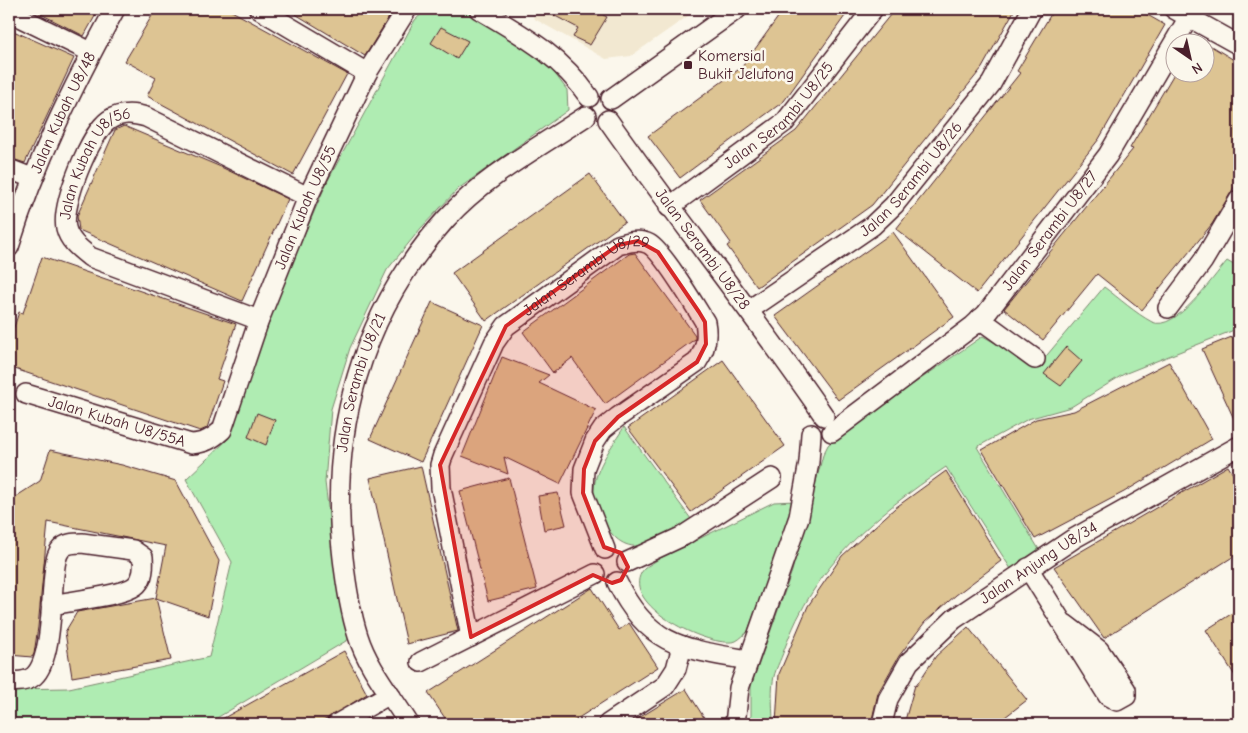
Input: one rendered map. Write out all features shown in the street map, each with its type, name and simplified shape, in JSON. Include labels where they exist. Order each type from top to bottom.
[{"type":"street","name":"Jalan Kubah U8/48","points":[[9,247],[32,178],[70,91],[115,9]]},
{"type":"street","points":[[258,9],[367,73]]},
{"type":"street","name":"Jalan Kubah U8/55","points":[[228,418],[259,320],[308,197],[367,73],[407,9]]},
{"type":"street","points":[[479,9],[549,53],[575,78],[589,97]]},
{"type":"street","points":[[611,99],[737,9]]},
{"type":"street","name":"Jalan Serambi U8/25","points":[[668,207],[785,122],[873,9]]},
{"type":"street","name":"Jalan Serambi U8/26","points":[[749,310],[872,226],[889,211],[991,84],[1032,9]]},
{"type":"street","points":[[9,12],[91,52]]},
{"type":"street","points":[[1181,13],[1239,45]]},
{"type":"street","name":"Jalan Serambi U8/27","points":[[821,427],[866,406],[980,319],[1004,291],[1108,155],[1181,13]]},
{"type":"street","points":[[603,93],[611,99],[614,108],[608,120],[598,123],[586,116],[584,106],[589,97],[603,93]]},
{"type":"street","name":"Jalan Kubah U8/56","points":[[259,320],[90,257],[78,248],[66,228],[66,215],[69,201],[92,140],[110,119],[121,114],[134,113],[146,117],[308,197]]},
{"type":"street","name":"Jalan Serambi U8/21","points":[[409,724],[368,659],[358,638],[348,596],[341,541],[340,463],[354,384],[380,317],[396,288],[424,246],[447,218],[497,174],[586,116]]},
{"type":"street","name":"Jalan Serambi U8/28","points":[[608,120],[668,207],[749,310],[798,378],[821,427]]},
{"type":"street","points":[[9,169],[32,178]]},
{"type":"street","points":[[1168,308],[1203,261],[1239,200]]},
{"type":"street","name":"Jalan Serambi U8/29","points":[[471,637],[441,488],[440,465],[444,455],[494,343],[506,326],[618,245],[638,241],[646,243],[658,252],[705,322],[707,333],[702,354],[697,362],[618,417],[603,429],[595,442],[584,469],[583,493],[605,549]]},
{"type":"street","points":[[980,319],[1035,359]]},
{"type":"street","name":"Jalan Kubah U8/55A","points":[[26,394],[191,444],[203,443],[214,438],[222,430],[228,418]]},
{"type":"street","points":[[735,724],[739,688],[799,517],[809,462],[821,427]]},
{"type":"street","name":"Jalan Anjung U8/34","points":[[882,724],[888,699],[914,657],[954,619],[1073,539],[1237,452]]},
{"type":"street","points":[[627,562],[683,536],[772,478]]},
{"type":"street","points":[[9,681],[25,681],[41,668],[45,656],[51,604],[57,556],[67,544],[82,543],[133,550],[143,557],[143,570],[140,579],[130,589],[51,604]]},
{"type":"street","points":[[605,549],[621,552],[627,562],[624,576],[617,582],[607,583],[595,574],[594,559],[605,549]]},
{"type":"street","points":[[1028,568],[1065,624]]},
{"type":"street","points":[[422,662],[595,574]]},
{"type":"street","points":[[617,582],[626,601],[644,623],[668,641],[682,646],[748,660]]},
{"type":"street","points":[[608,724],[665,686],[676,669],[682,646]]},
{"type":"street","points":[[337,724],[390,694]]},
{"type":"highlighted area","points":[[638,241],[658,252],[699,312],[705,322],[706,344],[697,362],[618,417],[595,441],[584,469],[583,493],[604,547],[621,553],[628,567],[621,580],[612,583],[593,575],[471,637],[440,465],[506,326],[618,245]]},
{"type":"shaded area","points":[[538,9],[698,9],[631,56],[606,59],[533,18]]},
{"type":"green space","points":[[427,9],[464,9],[539,52],[567,90],[568,110],[458,189],[421,228],[387,270],[350,348],[331,409],[325,482],[334,558],[351,638],[215,719],[217,724],[9,724],[9,689],[69,688],[209,657],[232,562],[186,479],[228,439],[264,327],[327,182],[415,20]]},
{"type":"green space","points":[[1227,261],[1239,268],[1239,328],[1124,374],[1071,407],[1028,419],[977,447],[1040,551],[1011,569],[946,467],[871,524],[830,567],[812,592],[797,619],[776,670],[772,687],[773,724],[751,724],[751,686],[792,571],[823,455],[828,445],[842,433],[983,336],[1037,367],[1104,287],[1152,322],[1161,323],[1182,312],[1193,302]]},
{"type":"green space","points":[[624,427],[691,519],[658,540],[636,546],[626,544],[616,538],[606,526],[594,493],[595,481],[601,465]]},
{"type":"green space","points":[[795,501],[748,631],[738,640],[724,642],[688,631],[654,609],[643,596],[639,582],[644,569],[660,558],[774,502]]},
{"type":"building","points":[[31,9],[99,9],[84,36]]},
{"type":"building","points":[[156,9],[228,9],[347,74],[293,175],[147,96],[156,78],[125,61]]},
{"type":"building","points":[[287,9],[394,9],[365,56]]},
{"type":"building","points":[[542,9],[592,9],[607,17],[590,45],[573,37],[578,28]]},
{"type":"building","points":[[784,9],[850,9],[784,101],[680,178],[648,136],[742,67]]},
{"type":"building","points":[[895,9],[1015,9],[982,68],[872,205],[757,287],[727,246],[731,243],[700,200],[796,131]]},
{"type":"building","points":[[1054,9],[1137,9],[1165,25],[1099,139],[977,293],[896,229],[1020,73],[1017,71]]},
{"type":"building","points":[[441,27],[468,41],[457,59],[431,43]]},
{"type":"building","points":[[9,29],[74,58],[25,163],[9,158]]},
{"type":"building","points":[[1216,49],[1239,63],[1235,70],[1239,73],[1239,179],[1212,224],[1142,310],[1097,274],[1043,340],[1004,309],[1133,149],[1130,148],[1169,82],[1216,82]]},
{"type":"building","points":[[124,126],[221,167],[288,199],[242,301],[79,230],[77,216],[115,130]]},
{"type":"building","points":[[590,174],[625,222],[486,321],[452,273]]},
{"type":"building","points":[[893,232],[954,317],[838,400],[775,316]]},
{"type":"building","points":[[635,253],[695,335],[695,339],[605,404],[572,358],[553,373],[523,332],[629,254]]},
{"type":"building","points":[[42,257],[236,324],[217,379],[223,381],[207,428],[200,431],[9,367],[9,342],[19,312],[23,313]]},
{"type":"building","points":[[432,302],[483,325],[421,462],[370,439]]},
{"type":"building","points":[[1239,334],[1239,430],[1202,349]]},
{"type":"building","points":[[1066,347],[1082,361],[1061,386],[1044,374]]},
{"type":"building","points":[[502,357],[549,375],[539,383],[596,410],[560,484],[504,457],[508,474],[462,456]]},
{"type":"building","points":[[723,360],[785,446],[691,512],[628,428]]},
{"type":"building","points":[[1169,362],[1212,439],[1124,492],[1035,539],[982,450],[1036,419],[1074,411]]},
{"type":"building","points":[[257,413],[275,420],[266,445],[248,437]]},
{"type":"building","points":[[50,450],[122,465],[176,481],[219,561],[208,616],[156,598],[166,546],[48,522],[34,654],[32,657],[9,655],[9,501],[40,481]]},
{"type":"building","points":[[421,466],[458,631],[407,644],[370,478]]},
{"type":"building","points":[[1228,466],[1239,484],[1239,553],[1104,638],[1054,567]]},
{"type":"building","points":[[946,471],[1001,561],[956,595],[925,622],[899,656],[878,693],[871,724],[776,724],[779,674],[808,606],[842,556],[895,508]]},
{"type":"building","points":[[509,478],[537,589],[488,601],[460,491]]},
{"type":"building","points":[[558,493],[566,525],[544,530],[538,496]]},
{"type":"building","points":[[592,588],[619,630],[629,623],[658,667],[569,724],[449,724],[428,693]]},
{"type":"building","points":[[156,598],[171,660],[72,677],[65,632],[77,612]]},
{"type":"building","points":[[1239,609],[1239,682],[1206,630]]},
{"type":"building","points":[[968,627],[1027,700],[996,724],[904,724],[915,685],[936,656]]},
{"type":"building","points":[[344,651],[367,694],[327,719],[317,724],[213,724]]},
{"type":"building","points":[[686,689],[708,724],[629,724]]},
{"type":"place","name":"Komersial Bukit Jelutong","points":[[688,65]]}]
